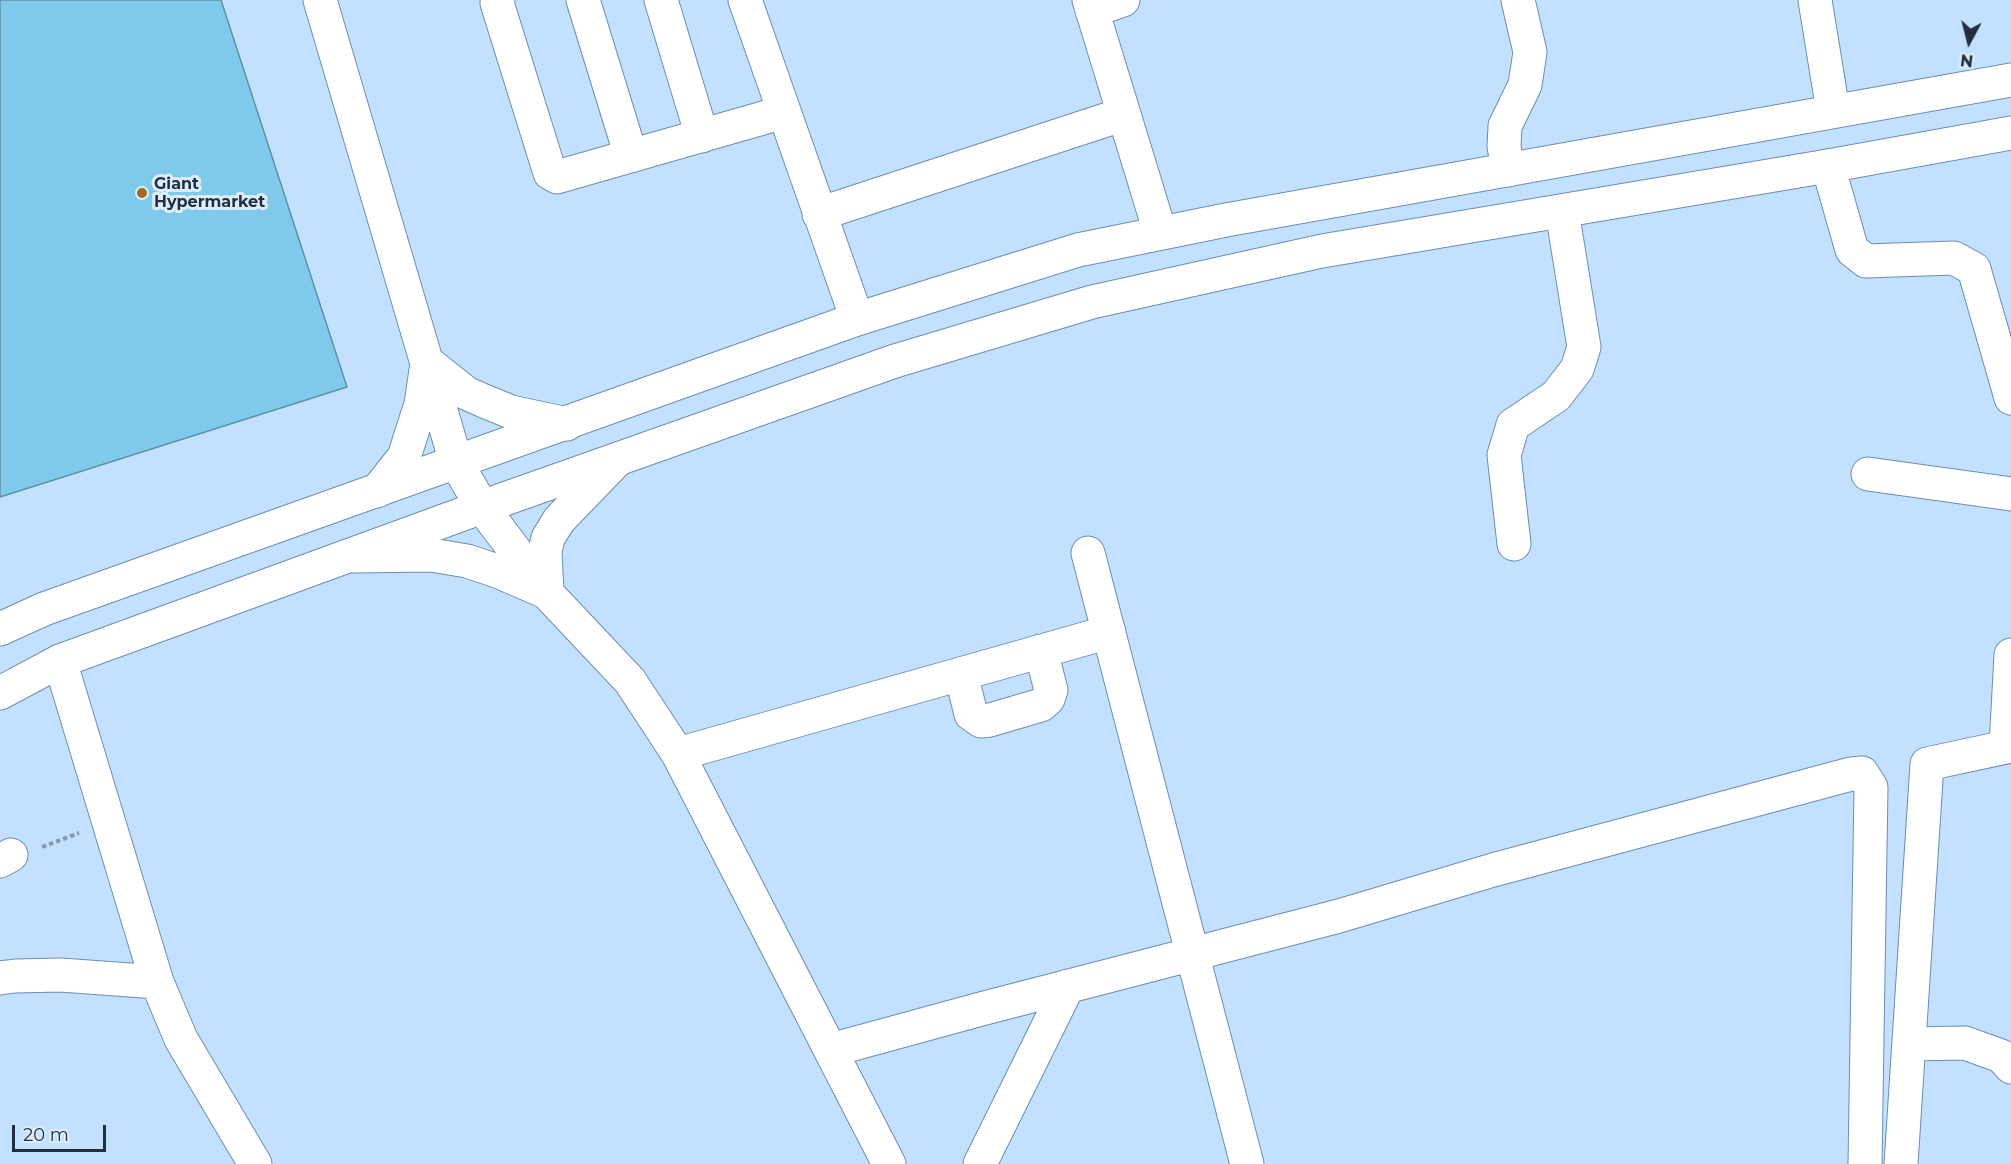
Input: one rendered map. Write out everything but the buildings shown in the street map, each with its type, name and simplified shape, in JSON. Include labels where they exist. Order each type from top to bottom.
[{"type":"street","points":[[320,0],[456,462],[482,507],[547,593],[630,681],[678,754],[889,1164]]},
{"type":"street","points":[[498,0],[550,173],[557,177],[784,112]]},
{"type":"street","points":[[583,0],[631,156]]},
{"type":"street","points":[[661,0],[702,136]]},
{"type":"street","points":[[744,0],[857,319]]},
{"type":"street","points":[[1123,0],[1091,5],[1161,232]]},
{"type":"street","points":[[1508,170],[1504,146],[1506,126],[1525,85],[1530,52],[1518,0]]},
{"type":"street","points":[[1815,0],[1833,111]]},
{"type":"street","points":[[0,629],[44,609],[857,319],[1078,250],[1161,232],[2011,80]]},
{"type":"street","points":[[819,214],[1124,114]]},
{"type":"street","points":[[0,693],[60,661],[482,507],[895,362],[1092,302],[1322,251],[2011,133]]},
{"type":"street","points":[[1828,166],[1852,250],[1866,261],[1954,258],[1974,269],[2011,398]]},
{"type":"street","points":[[1514,544],[1504,455],[1513,425],[1556,396],[1577,369],[1584,347],[1562,211]]},
{"type":"street","points":[[427,362],[465,393],[511,412],[567,424]]},
{"type":"street","points":[[377,491],[404,458],[421,404],[427,362]]},
{"type":"street","points":[[547,593],[545,551],[548,538],[560,520],[617,460]]},
{"type":"street","points":[[1868,474],[2011,494]]},
{"type":"street","points":[[1088,553],[1247,1164]]},
{"type":"street","points":[[347,557],[431,555],[466,561],[547,593]]},
{"type":"street","points":[[678,754],[1109,632]]},
{"type":"street","points":[[961,674],[971,714],[981,721],[990,720],[1041,705],[1048,699],[1051,690],[1041,651]]},
{"type":"street","points":[[1901,1164],[1926,764],[2008,746],[2011,655]]},
{"type":"street","points":[[60,661],[157,982],[181,1039],[255,1164]]},
{"type":"street","points":[[831,1050],[1339,916],[1492,870],[1851,774],[1862,773],[1871,787],[1865,1164]]},
{"type":"street","points":[[5,985],[61,975],[157,982]]},
{"type":"street","points":[[980,1164],[1068,986]]},
{"type":"street","points":[[1909,1044],[1965,1043],[2001,1056],[2011,1067]]},
{"type":"path","points":[[5,858],[53,844],[107,820]]},
{"type":"place","name":"Giant Hypermarket","points":[[142,193]]}]
